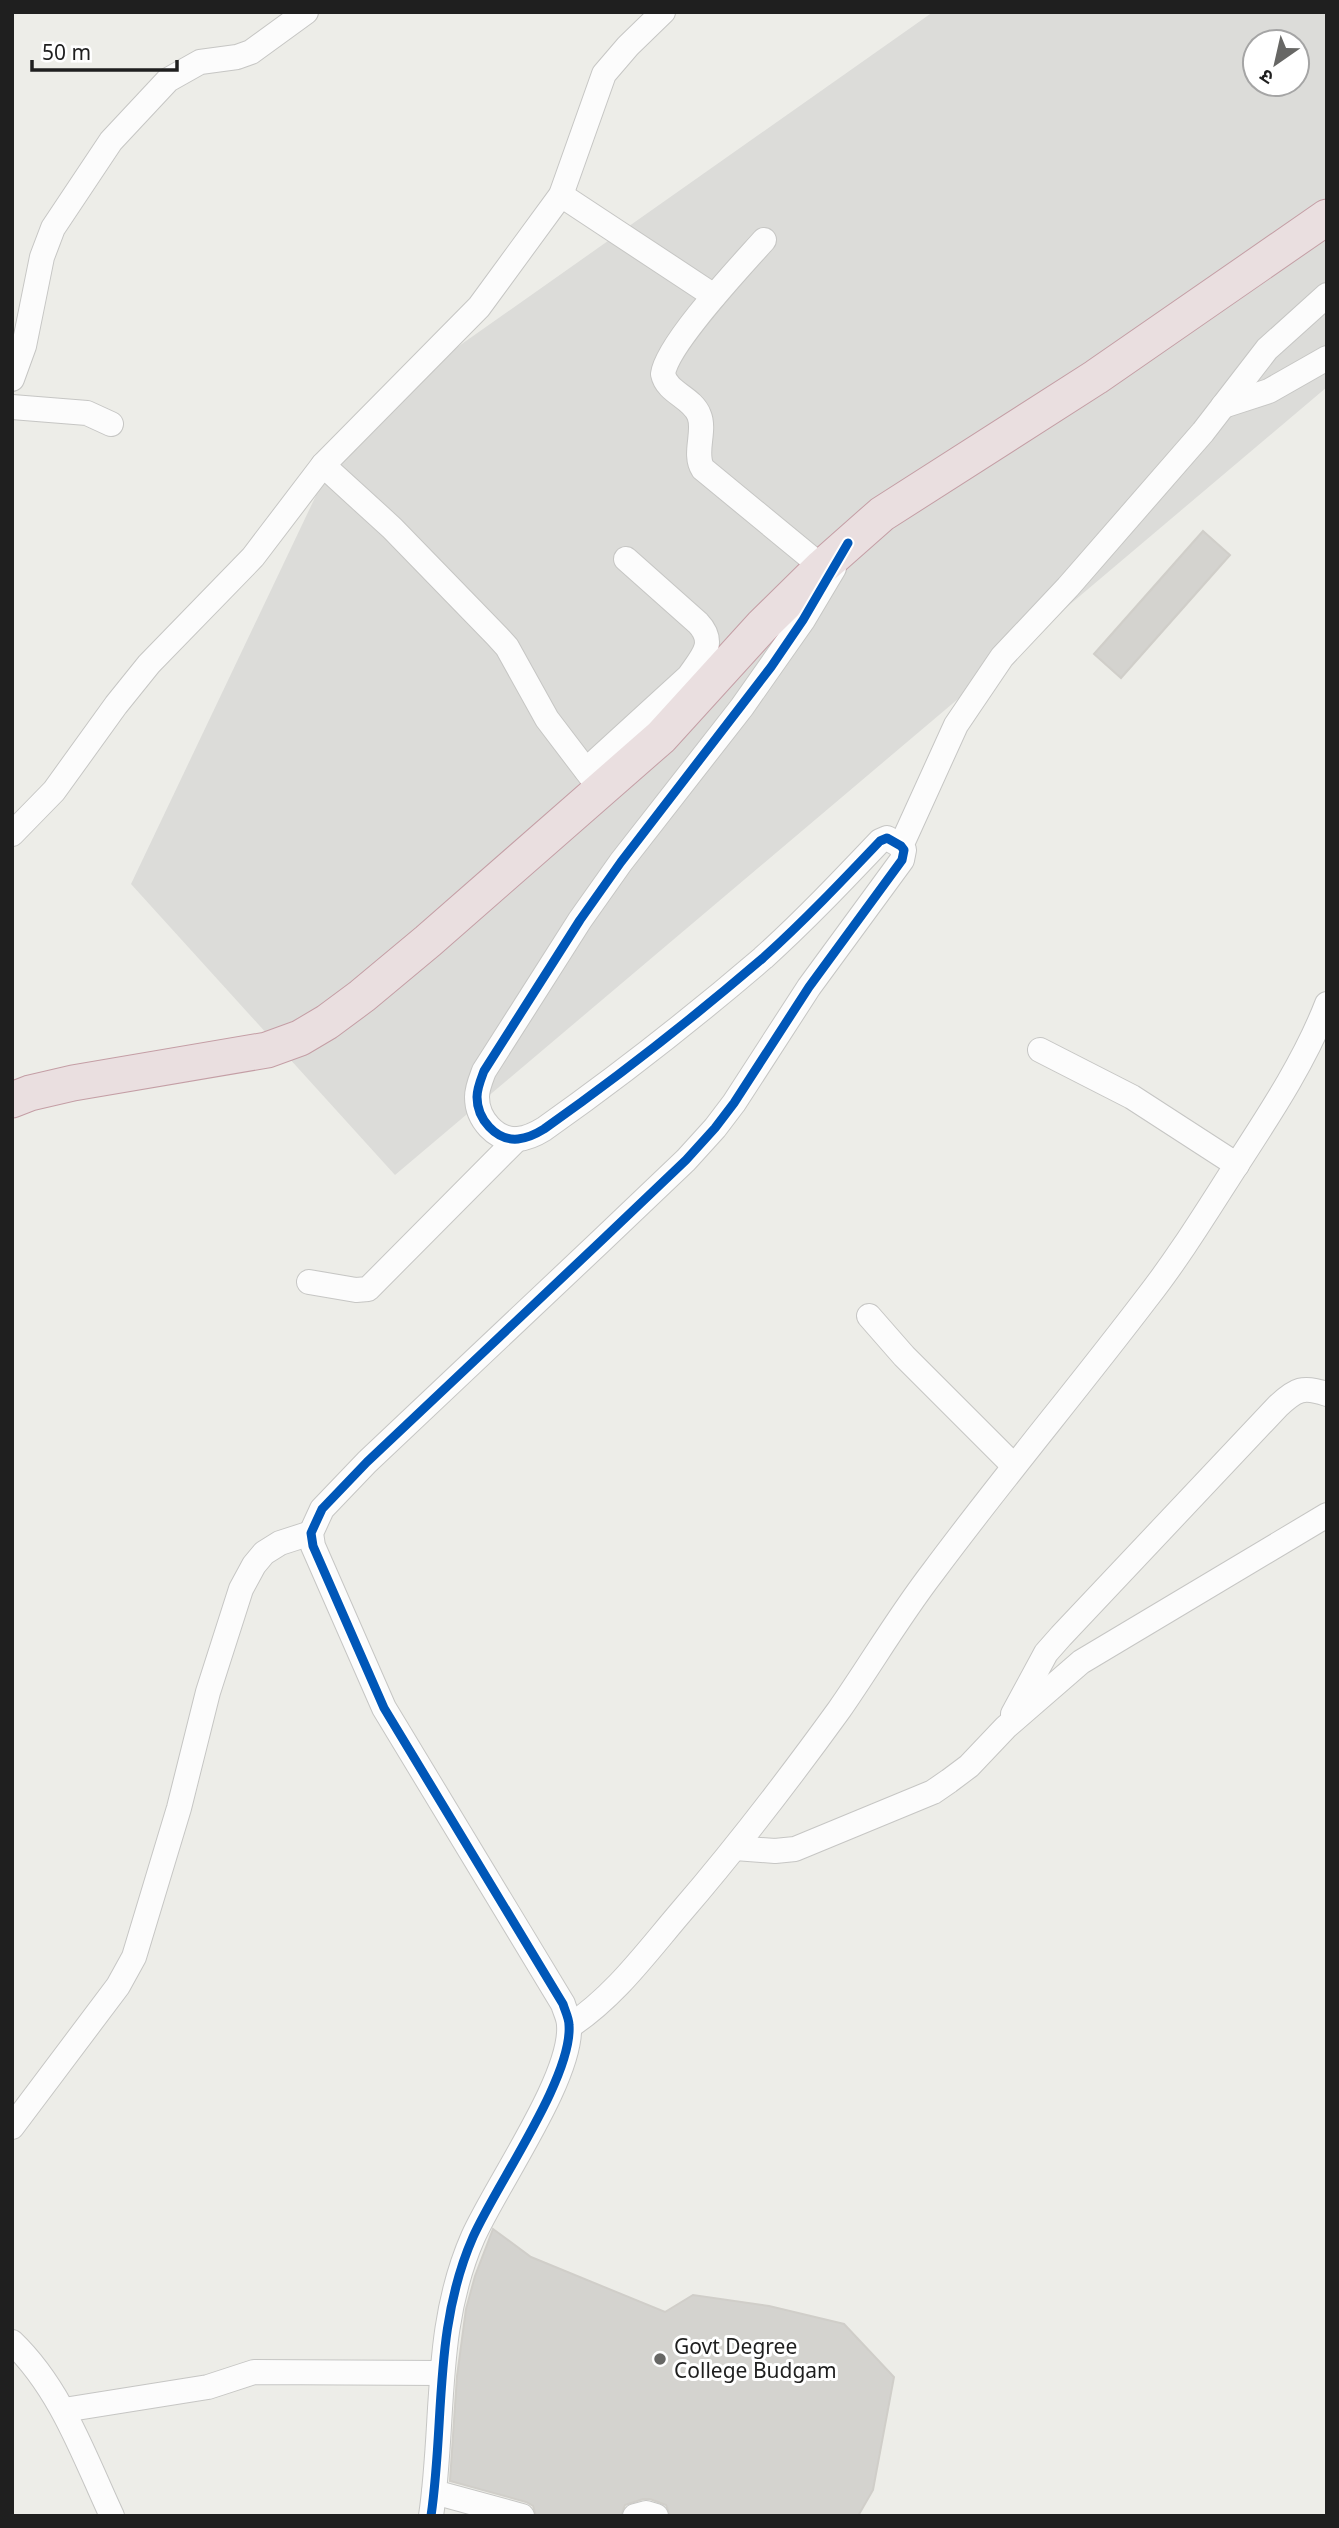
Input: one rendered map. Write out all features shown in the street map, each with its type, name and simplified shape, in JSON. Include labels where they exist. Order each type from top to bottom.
[{"type":"highway","points":[[12,1100],[30,1093],[98,1078],[267,1050],[300,1038],[327,1022],[362,996],[594,780],[661,737],[762,626],[822,567],[882,514],[1096,377],[1327,217]]},
{"type":"street","points":[[12,379],[31,321],[46,243],[53,228],[111,141],[143,104],[177,73],[201,62],[247,54],[306,12]]},
{"type":"street","points":[[12,834],[54,792],[149,664],[253,557],[323,465],[479,307],[561,195],[604,74],[663,12]]},
{"type":"street","points":[[561,195],[714,296]]},
{"type":"street","points":[[764,240],[714,296],[667,359],[663,368],[664,380],[698,412],[701,425],[700,460],[703,469],[822,567]]},
{"type":"street","points":[[901,846],[964,710],[1002,657],[1068,587],[1223,406],[1268,349],[1327,295]]},
{"type":"street","points":[[1223,406],[1269,391],[1327,358]]},
{"type":"street","points":[[12,407],[87,413],[111,424]]},
{"type":"street","points":[[323,465],[392,528],[507,647],[547,719],[594,780],[689,676],[708,642],[707,635],[698,623],[626,559]]},
{"type":"street","points":[[522,2516],[432,2504],[443,2342],[464,2260],[473,2236],[557,2077],[568,2041],[569,2026],[563,2004],[384,1708],[313,1546],[311,1533],[314,1521],[322,1509],[367,1462],[601,1241],[715,1128],[741,1093],[808,987],[902,860],[904,850],[901,846],[887,838],[880,841],[805,918],[742,974],[590,1096],[544,1129],[517,1139],[503,1137],[484,1121],[477,1097],[484,1071],[580,920],[621,862],[771,667],[803,620],[848,543]]},
{"type":"street","points":[[569,2026],[592,2011],[618,1985],[735,1848],[840,1707],[931,1574],[1013,1465],[1145,1301],[1237,1165],[1289,1080],[1327,1004]]},
{"type":"street","points":[[1040,1050],[1124,1092],[1237,1165]]},
{"type":"street","points":[[309,1282],[356,1290],[368,1289],[517,1139]]},
{"type":"street","points":[[869,1316],[904,1356],[1013,1465]]},
{"type":"street","points":[[1006,1727],[1046,1653],[1278,1406],[1290,1395],[1301,1390],[1327,1394]]},
{"type":"street","points":[[735,1848],[775,1851],[795,1849],[933,1792],[969,1766],[1006,1727],[1081,1662],[1327,1515]]},
{"type":"street","points":[[12,2127],[118,1986],[134,1957],[179,1808],[208,1692],[241,1589],[254,1564],[264,1553],[280,1543],[311,1533]]},
{"type":"street","points":[[12,2342],[32,2363],[64,2410],[112,2516]]},
{"type":"street","points":[[64,2410],[208,2387],[248,2373],[264,2371],[302,2374],[441,2373]]},
{"type":"street","points":[[635,2516],[646,2513],[656,2516]]},
{"type":"shaded area","points":[[933,12],[1327,12],[1327,387],[395,1175],[131,884],[351,422]]},
{"type":"building","points":[[1203,531],[1230,555],[1121,678],[1094,654]]},
{"type":"building","name":"Govt Degree College Budgam","points":[[493,2229],[531,2257],[665,2312],[693,2295],[769,2306],[844,2324],[894,2377],[873,2490],[858,2516],[670,2516],[666,2505],[643,2499],[625,2505],[621,2516],[536,2516],[533,2506],[526,2502],[450,2481],[457,2376],[466,2309]]},
{"type":"cycle path","points":[[431,2516],[446,2340],[460,2271],[473,2237],[531,2131],[559,2073],[567,2047],[569,2022],[563,2004],[384,1708],[313,1546],[311,1533],[322,1509],[367,1462],[686,1160],[715,1128],[809,987],[902,860],[904,850],[901,846],[887,838],[880,841],[763,958],[655,1046],[544,1129],[525,1138],[510,1139],[495,1132],[484,1120],[477,1097],[484,1071],[580,920],[621,862],[771,667],[803,620],[848,543]]},
{"type":"place","name":"Govt Degree College Budgam","points":[[660,2359]]}]
